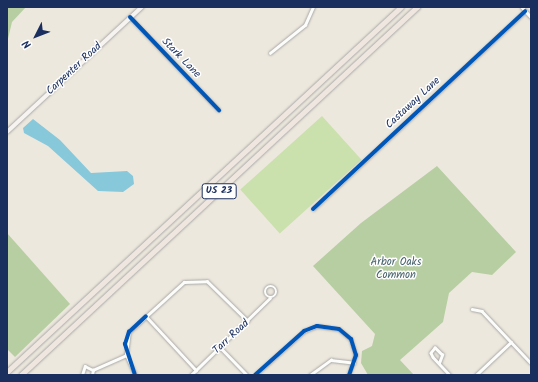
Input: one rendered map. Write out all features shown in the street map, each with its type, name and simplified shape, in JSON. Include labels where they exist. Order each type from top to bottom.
[{"type":"highway","name":"US 23","points":[[7,372],[401,7]]},
{"type":"highway","name":"US 23","points":[[22,375],[417,7]]},
{"type":"main road","name":"Carpenter Road","points":[[7,132],[142,7]]},
{"type":"street","points":[[270,53],[305,25],[313,7]]},
{"type":"street","points":[[522,7],[531,17]]},
{"type":"street","name":"Castaway Lane","points":[[313,209],[525,11]]},
{"type":"street","name":"Stark Lane","points":[[130,17],[218,110]]},
{"type":"street","points":[[135,375],[126,355],[129,332],[178,286],[199,278],[216,287],[248,321]]},
{"type":"street","name":"Tarr Road","points":[[190,375],[221,348],[270,298],[276,294],[272,287],[265,291],[270,298]]},
{"type":"street","points":[[472,309],[482,311],[531,363]]},
{"type":"street","points":[[146,316],[196,370]]},
{"type":"street","points":[[255,375],[304,331],[317,326],[339,329],[347,334],[355,349],[354,363],[350,375]]},
{"type":"street","points":[[476,375],[511,342]]},
{"type":"street","points":[[221,348],[247,375]]},
{"type":"street","points":[[439,363],[442,355],[436,348],[431,353],[439,363],[450,375]]},
{"type":"street","points":[[93,370],[126,355]]},
{"type":"street","points":[[310,375],[331,360],[354,363]]},
{"type":"street","points":[[82,375],[85,366],[93,370]]},
{"type":"street","points":[[92,375],[93,370]]},
{"type":"green space","points":[[7,7],[26,7],[12,22],[7,43]]},
{"type":"green space","points":[[322,116],[361,160],[280,233],[240,190]]},
{"type":"green space","name":"Arbor Oaks Common","points":[[437,166],[516,252],[492,275],[472,272],[449,293],[443,322],[400,360],[414,375],[368,375],[361,363],[362,351],[372,346],[375,334],[313,266],[361,223]]},
{"type":"green space","points":[[7,233],[70,304],[15,357],[7,349]]},
{"type":"water","points":[[33,119],[60,140],[91,173],[127,171],[133,176],[134,184],[123,192],[98,191],[48,146],[24,133],[23,128]]},
{"type":"cycle path","points":[[313,209],[525,11]]},
{"type":"cycle path","points":[[130,17],[219,110]]},
{"type":"cycle path","points":[[135,375],[125,344],[129,332],[146,316]]},
{"type":"cycle path","points":[[255,375],[304,331],[317,326],[339,329],[351,339],[356,355],[349,375]]}]
